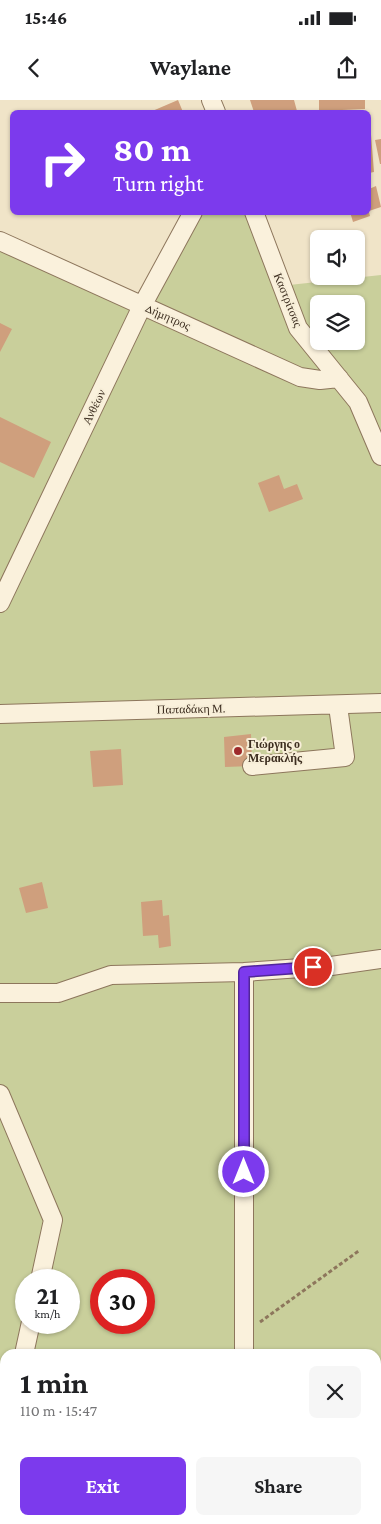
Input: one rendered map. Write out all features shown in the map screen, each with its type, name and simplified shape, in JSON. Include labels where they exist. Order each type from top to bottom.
[{"type":"street","name":"Ανθέων","points":[[0,603],[142,306],[191,215]]},
{"type":"street","name":"Καστρίτσας","points":[[255,215],[298,328],[358,402],[381,456]]},
{"type":"street","name":"Δήμητρος","points":[[0,241],[300,377],[320,380],[339,378]]},
{"type":"street","name":"Παπαδάκη Μ.","points":[[0,714],[338,706],[381,703]]},
{"type":"street","points":[[252,766],[345,757],[338,706]]},
{"type":"street","points":[[0,994],[58,994],[111,974],[244,972],[330,966],[381,959]]},
{"type":"street","points":[[244,972],[244,1349]]},
{"type":"street","points":[[0,1094],[53,1220],[42,1269]]},
{"type":"street","points":[[25,1349],[28,1334]]},
{"type":"path","points":[[245,1332],[360,1250]]},
{"type":"green space","points":[[193,215],[253,215],[280,286],[310,283],[310,285],[365,285],[365,277],[381,275],[381,1349],[0,1349],[0,236],[144,304]]},
{"type":"building","points":[[178,100],[182,110],[155,110]]},
{"type":"building","points":[[250,100],[294,100],[297,110],[253,110]]},
{"type":"building","points":[[319,100],[365,100],[365,109],[319,110]]},
{"type":"building","points":[[371,134],[374,172],[371,173]]},
{"type":"building","points":[[381,139],[381,164],[380,164],[375,140]]},
{"type":"building","points":[[376,186],[381,207],[371,210],[371,188]]},
{"type":"building","points":[[351,215],[370,215],[370,216],[353,222]]},
{"type":"building","points":[[0,323],[12,329],[0,352]]},
{"type":"building","points":[[0,417],[51,442],[34,478],[0,462]]},
{"type":"building","points":[[279,475],[284,489],[297,484],[303,499],[269,512],[258,483]]},
{"type":"building","name":"Γιώργης ο Μερακλής","points":[[251,734],[252,766],[225,767],[224,737]]},
{"type":"building","points":[[121,749],[123,785],[93,787],[90,751]]},
{"type":"building","points":[[42,882],[48,908],[26,913],[19,888]]},
{"type":"building","points":[[162,900],[163,916],[169,915],[171,946],[159,948],[158,935],[143,936],[141,902]]},
{"type":"place","name":"Γιώργης ο Μερακλής","points":[[238,751]]},
{"type":"route","points":[[244,1172],[244,972],[313,967]]}]
